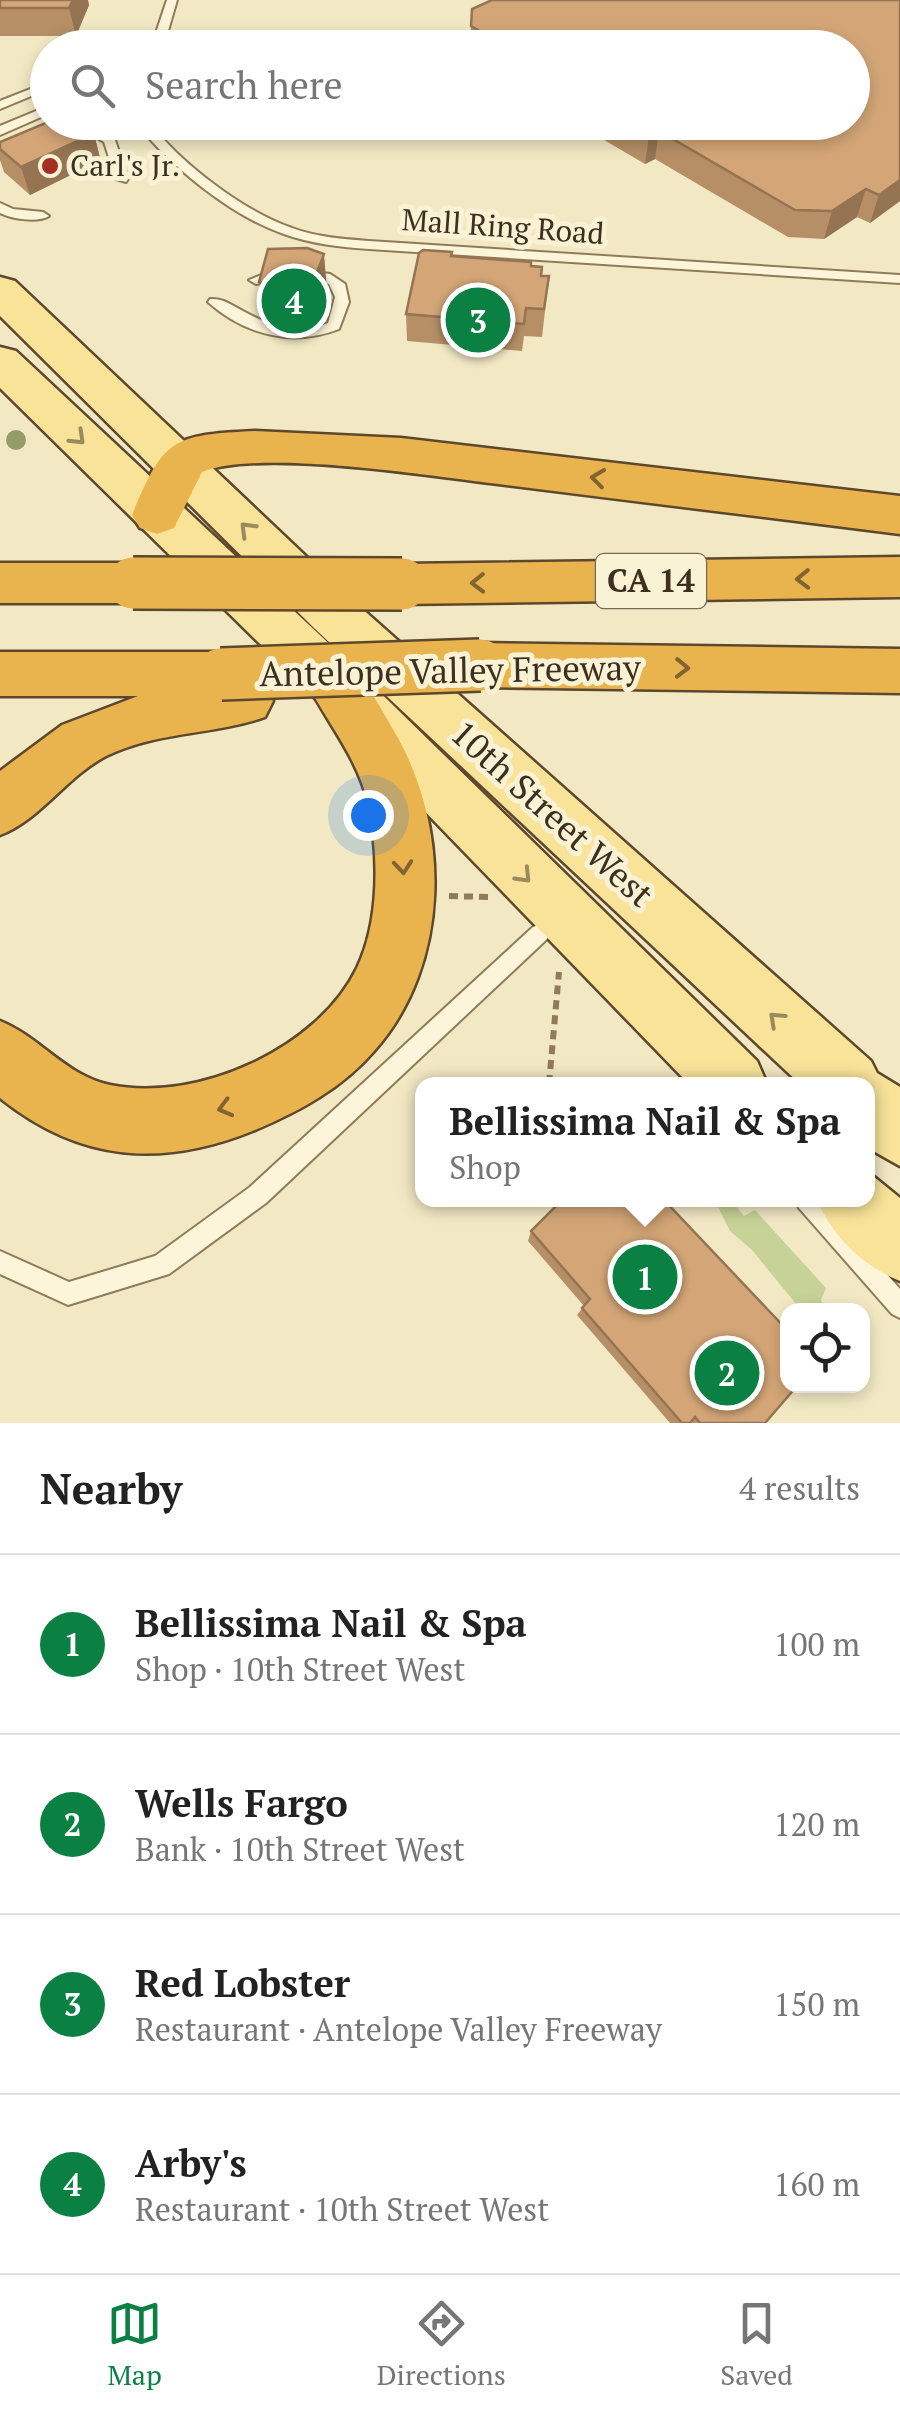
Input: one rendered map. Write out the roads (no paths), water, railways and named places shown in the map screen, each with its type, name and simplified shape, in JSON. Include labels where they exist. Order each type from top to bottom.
[{"type":"highway","points":[[157,514],[180,463],[202,450],[348,450],[900,515]]},
{"type":"highway","name":"CA 14","points":[[0,583],[402,584],[900,577]]},
{"type":"highway","name":"Antelope Valley Freeway","points":[[0,674],[390,696],[480,665],[900,671]]},
{"type":"highway","points":[[0,1053],[30,1082],[72,1104],[124,1122],[194,1117],[244,1103],[294,1077],[335,1044],[372,1002],[396,948],[404,890],[399,820],[390,781],[333,681]]},
{"type":"highway","points":[[0,809],[32,773],[76,743],[108,728],[234,688]]},
{"type":"main road","name":"10th Street West","points":[[0,291],[332,612],[840,1077]]},
{"type":"main road","name":"10th Street West","points":[[3,368],[333,681],[626,980],[727,1077]]},
{"type":"main road","points":[[875,1109],[900,1132]]},
{"type":"main road","points":[[859,1207],[900,1246]]},
{"type":"lane","points":[[163,30],[172,0]]},
{"type":"lane","points":[[0,106],[30,93]]},
{"type":"lane","points":[[0,131],[30,117]]},
{"type":"lane","points":[[109,140],[122,179]]},
{"type":"lane","name":"Mall Ring Road","points":[[153,140],[263,221],[290,232],[388,245],[900,279]]},
{"type":"lane","points":[[0,207],[10,213],[43,216]]},
{"type":"lane","points":[[216,302],[260,329],[317,334],[334,326],[342,301],[340,287],[332,279],[278,273],[256,280]]},
{"type":"lane","points":[[0,1262],[68,1294],[161,1266],[258,1194],[540,933]]},
{"type":"lane","points":[[626,980],[704,1077]]},
{"type":"lane","points":[[813,1207],[900,1306]]},
{"type":"place","name":"Carl's Jr.","points":[[50,166]]},
{"type":"place","name":"Arby's","points":[[294,301]]},
{"type":"place","name":"Red Lobster","points":[[478,320]]},
{"type":"place","name":"Bellissima Nail & Spa","points":[[645,1277]]},
{"type":"place","name":"Wells Fargo","points":[[727,1373]]}]
